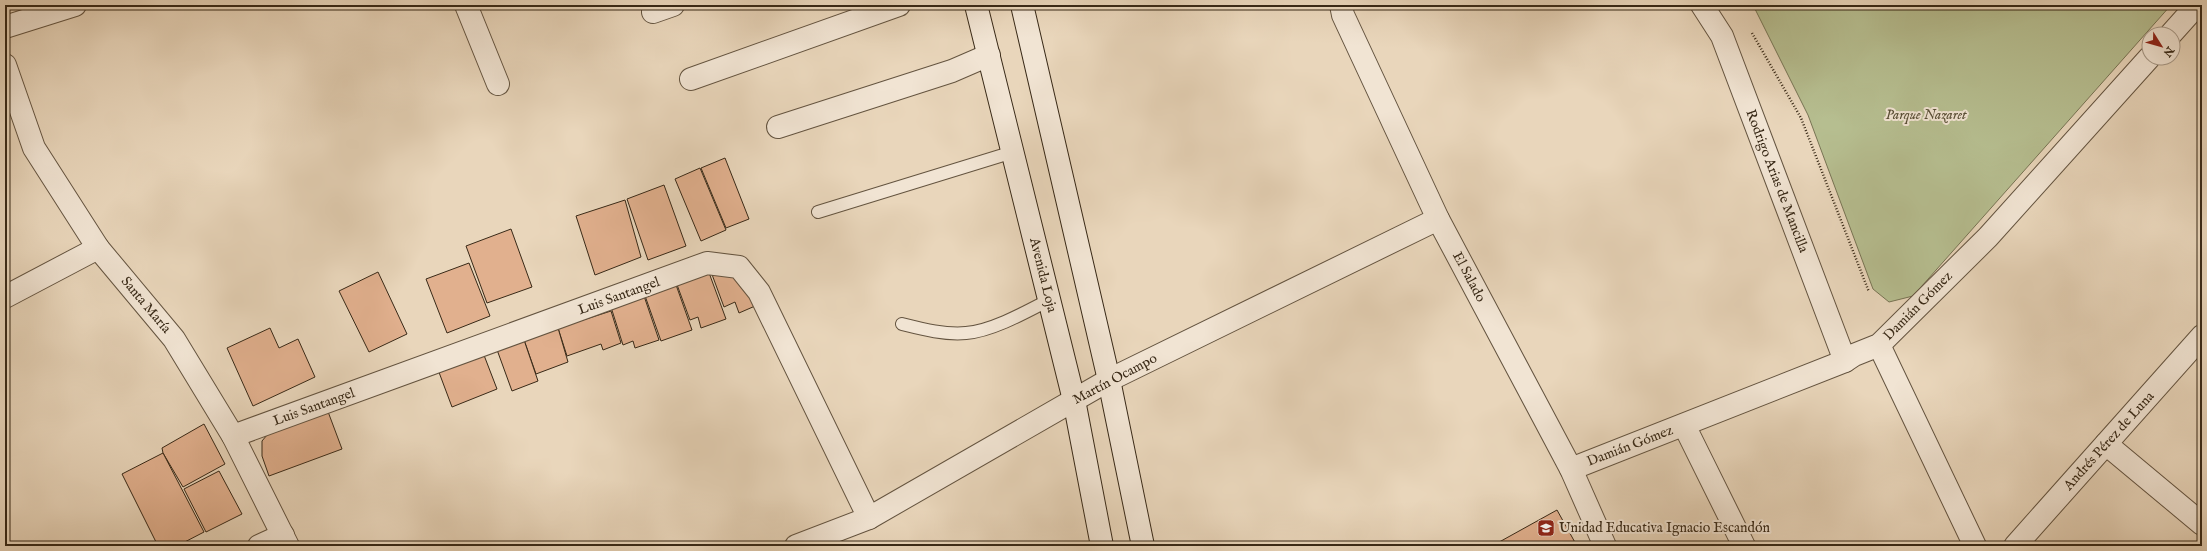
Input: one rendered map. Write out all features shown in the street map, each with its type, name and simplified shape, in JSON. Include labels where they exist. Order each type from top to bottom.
[{"type":"street","points":[[5,27],[75,5]]},
{"type":"street","points":[[466,5],[498,84]]},
{"type":"street","points":[[690,79],[899,5]]},
{"type":"street","name":"Avenida Loja","points":[[976,5],[1074,400],[1102,546]]},
{"type":"street","points":[[1022,5],[1109,380],[1143,546]]},
{"type":"street","name":"El Salado","points":[[1341,5],[1343,15],[1438,219],[1571,469],[1605,546]]},
{"type":"street","name":"Rodrigo Arias de Mancilla","points":[[1702,5],[1722,36],[1845,361]]},
{"type":"street","points":[[2178,26],[2197,5]]},
{"type":"street","points":[[778,127],[952,71],[989,55]]},
{"type":"street","name":"Santa María","points":[[5,65],[34,148],[98,248],[174,339],[233,436],[286,541]]},
{"type":"street","name":"Damián Gómez","points":[[1571,469],[1845,361],[1854,354],[1879,345],[1988,237],[2142,66]]},
{"type":"street","name":"Martín Ocampo","points":[[796,546],[869,518],[1109,380],[1438,219]]},
{"type":"street","points":[[5,297],[98,248]]},
{"type":"street","name":"Luis Santangel","points":[[233,436],[707,263],[739,267],[760,292],[869,518]]},
{"type":"street","name":"Andrés Pérez de Luna","points":[[2015,546],[2202,336]]},
{"type":"street","points":[[1879,345],[1975,546]]},
{"type":"street","points":[[1684,424],[1744,546]]},
{"type":"street","points":[[2106,444],[2202,524]]},
{"type":"street","points":[[259,546],[286,541]]},
{"type":"lane","points":[[818,212],[1013,152]]},
{"type":"lane","points":[[902,324],[926,330],[966,333],[1003,322],[1049,300]]},
{"type":"path","points":[[1751,32],[1801,118],[1869,292]]},
{"type":"green space","name":"Parque Nazaret","points":[[1753,5],[2171,5],[2152,26],[2141,26],[2141,39],[1913,296],[1889,302],[1873,289],[1808,115]]},
{"type":"building","points":[[725,158],[749,219],[726,228],[701,168]]},
{"type":"building","points":[[700,168],[726,230],[701,241],[675,179]]},
{"type":"building","points":[[664,185],[686,246],[648,260],[627,199]]},
{"type":"building","points":[[625,200],[641,257],[595,275],[576,216]]},
{"type":"building","points":[[511,229],[532,287],[487,303],[466,246]]},
{"type":"building","points":[[469,263],[490,316],[447,333],[426,279]]},
{"type":"building","points":[[710,269],[743,274],[762,303],[739,313],[735,302],[724,307]]},
{"type":"building","points":[[708,270],[726,319],[701,328],[698,317],[690,320],[676,282]]},
{"type":"building","points":[[378,272],[407,334],[369,352],[339,291]]},
{"type":"building","points":[[675,282],[692,330],[661,341],[644,293]]},
{"type":"building","points":[[643,293],[659,340],[635,348],[633,341],[623,345],[610,304]]},
{"type":"building","points":[[611,311],[621,343],[603,350],[601,344],[567,356],[558,328]]},
{"type":"building","points":[[270,328],[279,348],[298,339],[315,377],[253,406],[227,348]]},
{"type":"building","points":[[558,328],[568,362],[536,374],[523,337]]},
{"type":"building","points":[[523,337],[538,381],[512,391],[496,347]]},
{"type":"building","points":[[482,350],[497,389],[452,407],[437,367]]},
{"type":"building","points":[[327,409],[342,449],[269,476],[262,456],[262,441],[272,429]]},
{"type":"building","points":[[204,424],[225,464],[183,487],[163,453],[162,448]]},
{"type":"building","points":[[163,453],[204,532],[177,546],[158,546],[122,474]]},
{"type":"building","points":[[219,471],[242,514],[206,532],[184,489]]},
{"type":"building","name":"Unidad Educativa Ignacio Escandón","points":[[1557,510],[1577,546],[1492,546]]},
{"type":"place","name":"Unidad Educativa Ignacio Escandón","points":[[1546,528]]}]
